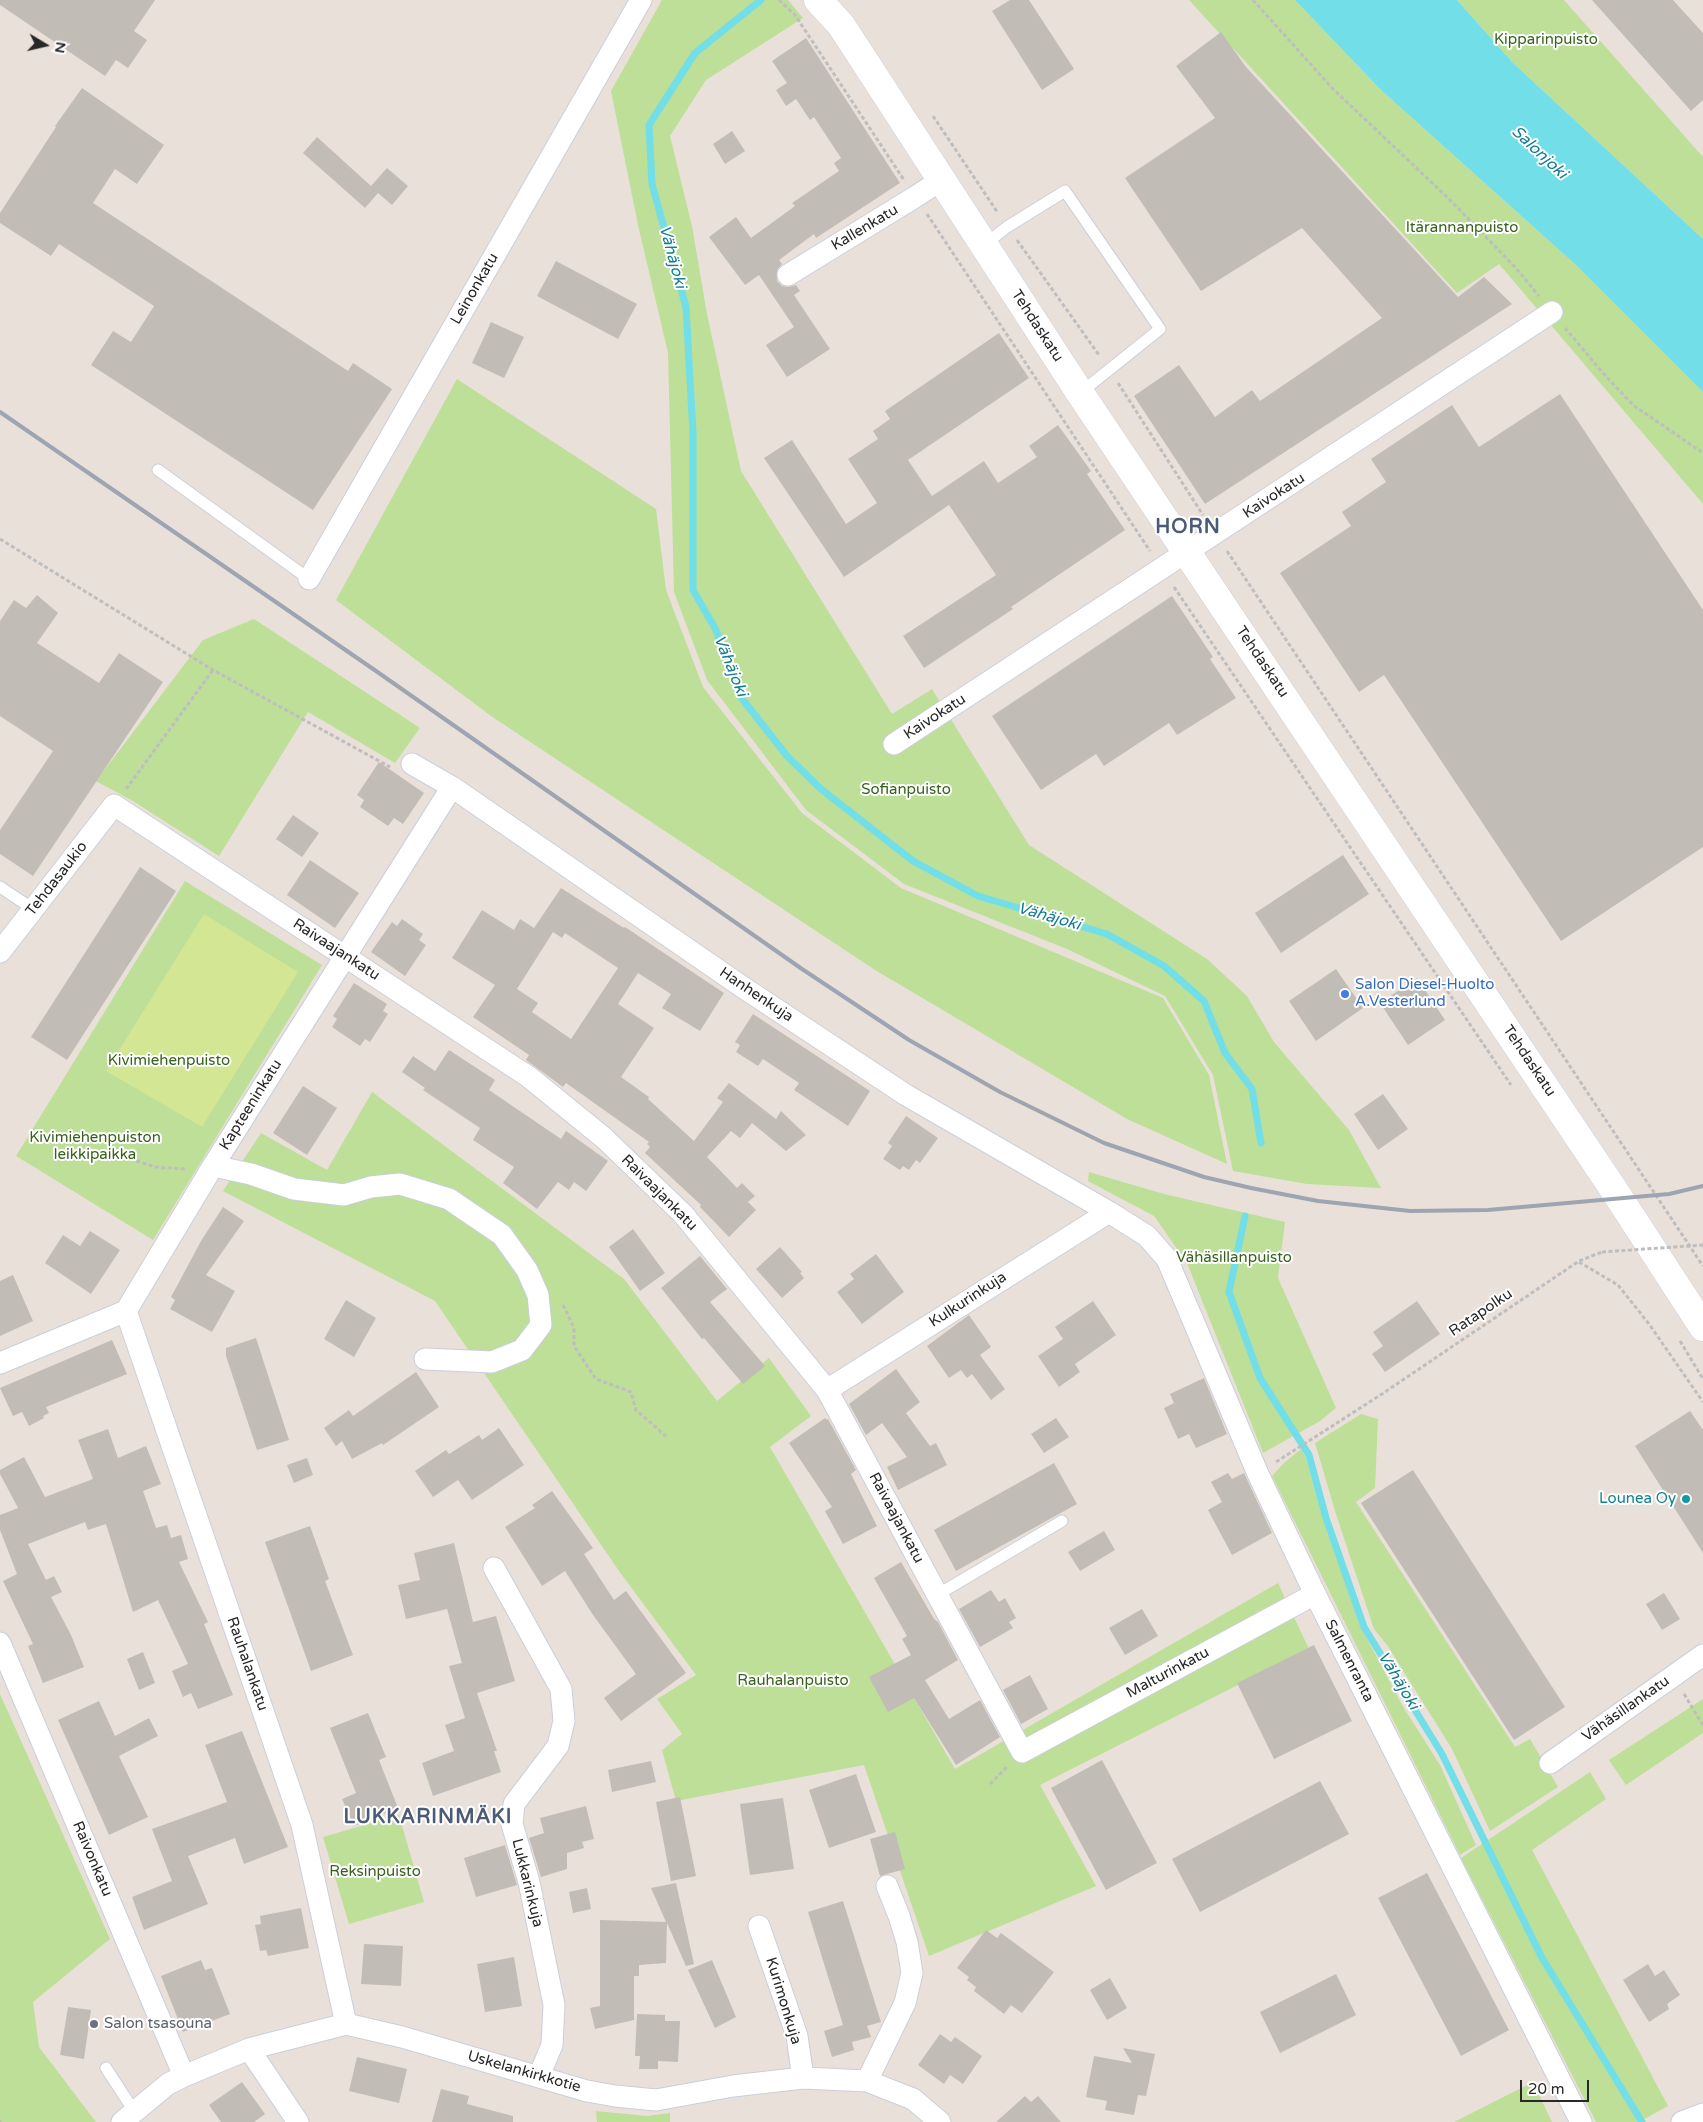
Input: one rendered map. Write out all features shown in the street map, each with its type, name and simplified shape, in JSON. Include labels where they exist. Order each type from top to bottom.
[{"type":"street","name":"Leinonkatu","points":[[309,579],[641,0]]},
{"type":"street","name":"Tehdaskatu","points":[[818,0],[841,25],[1080,392],[1189,552],[1603,1173],[1703,1327]]},
{"type":"street","name":"Kallenkatu","points":[[788,275],[916,198],[941,180]]},
{"type":"street","name":"Kaivokatu","points":[[894,744],[1552,312]]},
{"type":"street","name":"Hanhenkuja","points":[[403,766],[452,787],[744,988],[906,1095],[1109,1212]]},
{"type":"street","name":"Kapteeninkatu","points":[[126,1310],[213,1166],[452,787]]},
{"type":"street","name":"Tehdasaukio","points":[[0,952],[114,805]]},
{"type":"street","name":"Raivaajankatu","points":[[114,805],[529,1077],[604,1138],[683,1214],[827,1390],[1022,1752]]},
{"type":"street","points":[[213,1166],[251,1174],[294,1189],[344,1195],[371,1187],[400,1184],[448,1199],[502,1235],[527,1270],[538,1295],[541,1325],[522,1350],[492,1362],[425,1360]]},
{"type":"street","name":"Kulkurinkuja","points":[[827,1390],[1109,1212]]},
{"type":"street","name":"Salmenranta","points":[[1109,1212],[1147,1236],[1167,1259],[1258,1474],[1315,1594],[1582,2122]]},
{"type":"street","points":[[0,1363],[126,1310]]},
{"type":"street","name":"Rauhalankatu","points":[[126,1310],[302,1825],[346,2024]]},
{"type":"street","name":"Lukkarinkuja","points":[[494,1568],[561,1690],[564,1721],[558,1746],[514,1804],[512,1824],[529,1882],[554,2005],[552,2045],[539,2076]]},
{"type":"street","name":"Malturinkatu","points":[[1022,1752],[1315,1594]]},
{"type":"street","name":"Raivonkatu","points":[[0,1643],[184,2076]]},
{"type":"street","name":"Vähäsillankatu","points":[[1550,1763],[1703,1656]]},
{"type":"street","points":[[867,2081],[905,2003],[912,1973],[907,1942],[887,1886]]},
{"type":"street","name":"Kurimonkuja","points":[[759,1926],[797,2036],[802,2078]]},
{"type":"street","name":"Uskelankirkkotie","points":[[128,2117],[168,2084],[184,2076],[249,2049],[346,2024],[402,2037],[587,2091],[615,2096],[656,2100],[733,2086],[802,2078],[867,2081],[913,2099],[940,2122]]},
{"type":"street","points":[[249,2049],[298,2122]]},
{"type":"street","points":[[1682,2122],[1703,2114]]},
{"type":"lane","points":[[984,245],[1007,227],[1065,191],[1160,329],[1080,392]]},
{"type":"lane","points":[[158,470],[309,579]]},
{"type":"lane","points":[[0,887],[33,909]]},
{"type":"lane","points":[[937,1595],[1062,1521]]},
{"type":"lane","points":[[106,2068],[128,2117]]},
{"type":"path","points":[[779,0],[795,15],[1162,569],[1515,1092]]},
{"type":"path","points":[[1253,0],[1332,88],[1447,197],[1515,267],[1603,373],[1633,404],[1703,453]]},
{"type":"path","points":[[1007,227],[1109,369],[1215,534],[1703,1266]]},
{"type":"path","points":[[0,539],[213,670],[403,766]]},
{"type":"path","points":[[114,805],[213,670]]},
{"type":"path","points":[[108,1145],[131,1159],[155,1167],[190,1169],[213,1166]]},
{"type":"path","name":"Ratapolku","points":[[1290,1452],[1316,1437],[1579,1262],[1602,1252],[1703,1245]]},
{"type":"path","points":[[1579,1262],[1618,1285],[1649,1324],[1703,1402]]},
{"type":"path","points":[[560,1300],[574,1328],[574,1346],[596,1379],[631,1392],[636,1410],[668,1438]]},
{"type":"path","points":[[1672,1677],[1703,1724]]},
{"type":"green space","name":"Sofianpuisto","points":[[662,0],[788,0],[803,18],[706,80],[670,136],[692,226],[707,314],[741,471],[892,714],[932,689],[1029,845],[1207,959],[1247,996],[1274,1042],[1349,1130],[1381,1188],[1307,1184],[1233,1171],[1213,1075],[1165,996],[1067,949],[904,884],[806,810],[707,680],[674,592],[668,353],[638,225],[611,91]]},
{"type":"green space","name":"Itärannanpuisto","points":[[1189,0],[1295,0],[1380,89],[1576,265],[1703,392],[1703,504],[1499,264],[1457,293]]},
{"type":"green space","name":"Kipparinpuisto","points":[[1457,0],[1564,0],[1703,157],[1703,239],[1513,63]]},
{"type":"green space","points":[[457,379],[656,509],[666,590],[703,687],[802,813],[901,888],[1163,998],[1209,1075],[1227,1164],[1127,1119],[875,970],[491,716],[336,600]]},
{"type":"green space","points":[[254,619],[420,728],[395,763],[308,712],[219,856],[133,801],[96,781],[203,640]]},
{"type":"green space","name":"Kivimiehenpuisto","points":[[185,881],[322,965],[153,1240],[16,1156]]},
{"type":"green space","points":[[204,914],[298,972],[202,1127],[106,1071]]},
{"type":"green space","name":"Rauhalanpuisto","points":[[372,1092],[624,1279],[717,1401],[769,1358],[811,1416],[770,1447],[955,1769],[1278,1583],[1309,1649],[1040,1785],[1096,1886],[929,1956],[864,1765],[676,1801],[662,1750],[682,1734],[657,1699],[696,1675],[619,1571],[435,1301],[223,1191],[261,1133],[327,1170]]},
{"type":"green space","name":"Vähäsillanpuisto","points":[[1089,1172],[1164,1194],[1285,1222],[1278,1278],[1336,1408],[1320,1421],[1263,1453],[1187,1263],[1154,1216],[1088,1181]]},
{"type":"green space","points":[[1361,1414],[1378,1419],[1375,1488],[1356,1502],[1515,1747],[1530,1739],[1558,1787],[1490,1831],[1452,1749],[1387,1645],[1374,1629],[1336,1514],[1315,1443]]},
{"type":"green space","points":[[1301,1449],[1306,1458],[1323,1519],[1361,1627],[1402,1705],[1440,1765],[1476,1845],[1460,1855],[1272,1476]]},
{"type":"green space","points":[[0,1694],[110,1939],[33,2002],[39,2047],[96,2122],[0,2122]]},
{"type":"green space","points":[[1703,1699],[1703,1733],[1626,1785],[1609,1760]]},
{"type":"green space","points":[[1590,1772],[1606,1799],[1532,1850],[1668,2106],[1639,2122],[1596,2122],[1461,1858]]},
{"type":"green space","name":"Reksinpuisto","points":[[399,1815],[424,1902],[349,1924],[323,1837]]},
{"type":"green space","points":[[1533,2082],[1552,2122],[1454,2122]]},
{"type":"green space","points":[[596,2111],[647,2116],[670,2113],[670,2122],[597,2122]]},
{"type":"water","name":"Salonjoki","points":[[1295,0],[1457,0],[1513,63],[1703,239],[1703,392],[1576,265],[1380,89]]},
{"type":"building","points":[[0,0],[155,0],[134,31],[147,40],[128,68],[116,60],[105,76],[0,5]]},
{"type":"building","points":[[1010,0],[1029,0],[1074,69],[1042,90],[992,11]]},
{"type":"building","points":[[1592,0],[1673,0],[1703,33],[1703,100],[1691,111]]},
{"type":"building","points":[[1221,32],[1246,67],[1458,297],[1484,277],[1512,304],[1205,504],[1134,396],[1179,365],[1215,417],[1252,390],[1260,401],[1382,318],[1302,228],[1201,291],[1125,178],[1215,118],[1176,66]]},
{"type":"building","points":[[806,38],[900,183],[816,238],[814,234],[779,260],[782,264],[777,270],[777,281],[782,286],[796,285],[800,291],[794,295],[830,349],[787,377],[766,345],[794,327],[759,275],[745,285],[709,237],[736,217],[751,238],[795,206],[792,203],[839,171],[834,163],[841,158],[814,117],[810,120],[796,99],[786,106],[776,90],[787,83],[772,61]]},
{"type":"building","points":[[82,88],[164,145],[137,184],[115,169],[93,203],[348,371],[353,363],[392,389],[313,510],[91,365],[113,331],[131,342],[154,306],[59,244],[51,256],[0,223],[0,213],[55,126]]},
{"type":"building","points":[[732,131],[745,151],[725,164],[713,144]]},
{"type":"building","points":[[317,137],[371,186],[387,168],[408,186],[392,205],[378,193],[365,208],[303,153]]},
{"type":"building","points":[[556,261],[637,304],[618,339],[537,296]]},
{"type":"building","points":[[491,322],[524,337],[504,378],[472,363]]},
{"type":"building","points":[[999,333],[1029,378],[908,460],[932,496],[984,461],[998,483],[1037,457],[1029,446],[1058,425],[1091,471],[1087,474],[1125,530],[1011,607],[1013,609],[924,668],[903,636],[996,575],[949,505],[844,577],[764,458],[792,440],[846,524],[877,503],[848,459],[878,439],[873,431],[890,419],[885,411]]},
{"type":"building","points":[[1560,394],[1703,610],[1703,847],[1561,941],[1384,675],[1359,692],[1280,573],[1351,526],[1342,512],[1386,482],[1371,459],[1452,405],[1479,447]]},
{"type":"building","points":[[37,595],[58,613],[37,643],[99,683],[119,653],[163,682],[33,876],[0,854],[0,830],[53,751],[0,716],[0,621],[14,600],[26,608]]},
{"type":"building","points":[[1172,596],[1213,657],[1210,659],[1236,698],[1177,735],[1169,723],[1104,766],[1096,754],[1041,790],[992,716]]},
{"type":"building","points":[[379,762],[424,793],[403,824],[394,818],[388,826],[360,807],[364,800],[357,795]]},
{"type":"building","points":[[293,815],[319,833],[302,857],[276,839]]},
{"type":"building","points":[[1343,855],[1369,894],[1281,953],[1255,913]]},
{"type":"building","points":[[310,860],[359,893],[335,928],[287,895]]},
{"type":"building","points":[[140,867],[176,891],[67,1060],[31,1037]]},
{"type":"building","points":[[561,888],[625,927],[724,993],[700,1031],[662,1008],[671,994],[638,973],[618,1004],[654,1028],[621,1077],[649,1097],[648,1099],[694,1141],[723,1102],[717,1098],[729,1083],[776,1119],[781,1111],[806,1135],[786,1151],[752,1123],[740,1138],[731,1131],[707,1157],[737,1188],[742,1183],[755,1196],[748,1202],[756,1210],[729,1237],[700,1207],[701,1205],[645,1153],[650,1147],[647,1144],[649,1142],[566,1083],[563,1087],[526,1060],[529,1055],[473,1017],[495,985],[452,958],[482,910],[514,930],[520,919],[534,928]],"holes":[[[553,932],[562,938],[565,933],[618,968],[571,1039],[532,1012],[538,1003],[517,989]]]},
{"type":"building","points":[[402,919],[423,934],[419,940],[426,945],[405,976],[371,952],[392,922],[397,926]]},
{"type":"building","points":[[1336,969],[1363,1008],[1316,1041],[1289,1001]]},
{"type":"building","points":[[1417,978],[1445,1020],[1408,1045],[1380,1003]]},
{"type":"building","points":[[354,983],[387,1004],[383,1011],[388,1014],[370,1042],[365,1039],[360,1046],[332,1027],[337,1019],[333,1016]]},
{"type":"building","points":[[753,1014],[870,1091],[848,1126],[794,1090],[799,1083],[763,1059],[758,1066],[736,1052],[740,1045],[735,1042]]},
{"type":"building","points":[[449,1050],[495,1080],[489,1090],[561,1139],[566,1131],[608,1161],[586,1191],[574,1182],[569,1190],[558,1182],[537,1209],[503,1183],[514,1167],[473,1140],[480,1128],[423,1090],[425,1088],[402,1072],[413,1056],[435,1071]]},
{"type":"building","points":[[303,1086],[337,1108],[307,1155],[273,1133]]},
{"type":"building","points":[[1383,1094],[1408,1129],[1378,1150],[1354,1114]]},
{"type":"building","points":[[906,1116],[938,1138],[920,1163],[916,1160],[909,1170],[903,1166],[900,1170],[883,1159],[892,1146],[888,1143]]},
{"type":"building","points":[[223,1207],[244,1221],[206,1275],[235,1291],[212,1332],[170,1309],[175,1300],[171,1297],[201,1241]]},
{"type":"building","points":[[633,1229],[665,1273],[640,1291],[609,1247]]},
{"type":"building","points":[[90,1231],[120,1250],[91,1294],[45,1263],[63,1235],[80,1246]]},
{"type":"building","points":[[780,1247],[802,1272],[800,1273],[804,1278],[782,1298],[756,1269]]},
{"type":"building","points":[[876,1254],[904,1292],[862,1324],[837,1292],[854,1279],[850,1274]]},
{"type":"building","points":[[700,1256],[727,1289],[710,1302],[765,1366],[743,1384],[704,1338],[702,1339],[661,1288]]},
{"type":"building","points":[[13,1275],[33,1321],[0,1336],[0,1281]]},
{"type":"building","points":[[346,1300],[376,1318],[354,1357],[324,1339]]},
{"type":"building","points":[[1093,1301],[1116,1335],[1075,1364],[1080,1372],[1059,1387],[1038,1356],[1063,1339],[1055,1327]]},
{"type":"building","points":[[1417,1301],[1440,1334],[1385,1372],[1372,1354],[1383,1346],[1373,1332]]},
{"type":"building","points":[[969,1315],[991,1347],[980,1355],[1005,1389],[991,1400],[972,1374],[967,1378],[961,1370],[949,1378],[927,1346]]},
{"type":"building","points":[[256,1338],[289,1440],[257,1450],[226,1356],[226,1348]]},
{"type":"building","points":[[112,1340],[127,1374],[46,1407],[49,1413],[29,1426],[22,1412],[13,1416],[0,1388]]},
{"type":"building","points":[[896,1369],[920,1402],[906,1413],[930,1446],[936,1443],[947,1465],[898,1490],[887,1467],[907,1457],[882,1423],[866,1435],[849,1404]]},
{"type":"building","points":[[416,1372],[439,1407],[383,1445],[382,1443],[352,1459],[342,1441],[336,1446],[324,1428],[349,1410],[353,1416]]},
{"type":"building","points":[[1204,1378],[1227,1434],[1196,1448],[1189,1434],[1178,1439],[1164,1408],[1174,1403],[1170,1394]]},
{"type":"building","name":"Lounea Oy","points":[[1690,1411],[1703,1430],[1703,1553],[1635,1446]]},
{"type":"building","points":[[825,1418],[828,1419],[856,1470],[851,1474],[877,1526],[843,1544],[825,1511],[832,1507],[789,1443]]},
{"type":"building","points":[[1056,1418],[1069,1437],[1044,1453],[1031,1434]]},
{"type":"building","points":[[499,1428],[524,1465],[472,1500],[458,1480],[433,1497],[415,1471],[446,1450],[449,1454],[479,1435],[482,1440]]},
{"type":"building","points":[[108,1429],[118,1458],[146,1446],[161,1484],[143,1491],[156,1528],[167,1525],[171,1538],[181,1535],[188,1559],[179,1562],[208,1622],[204,1624],[233,1695],[198,1709],[191,1693],[183,1697],[172,1671],[188,1664],[158,1600],[133,1612],[106,1524],[88,1530],[85,1522],[28,1544],[46,1580],[54,1576],[62,1592],[51,1597],[71,1635],[84,1667],[43,1683],[28,1646],[33,1644],[3,1581],[17,1574],[0,1530],[0,1515],[18,1508],[0,1474],[0,1470],[24,1457],[45,1497],[93,1479],[78,1440]]},
{"type":"building","points":[[307,1458],[313,1475],[294,1483],[287,1465]]},
{"type":"building","points":[[1054,1463],[1077,1504],[956,1571],[934,1530]]},
{"type":"building","points":[[1413,1470],[1565,1707],[1514,1740],[1361,1503]]},
{"type":"building","points":[[1228,1473],[1232,1479],[1244,1473],[1272,1533],[1232,1555],[1208,1510],[1222,1502],[1211,1482]]},
{"type":"building","points":[[552,1491],[593,1548],[584,1554],[614,1600],[626,1591],[686,1673],[621,1721],[604,1698],[636,1674],[593,1615],[565,1571],[542,1586],[505,1527],[535,1508],[532,1505]]},
{"type":"building","points":[[310,1526],[329,1579],[325,1581],[353,1655],[311,1671],[265,1542]]},
{"type":"building","points":[[1104,1531],[1115,1550],[1080,1571],[1068,1552]]},
{"type":"building","points":[[454,1543],[473,1622],[496,1616],[515,1681],[477,1693],[497,1751],[494,1751],[501,1772],[433,1796],[422,1763],[454,1751],[445,1725],[465,1718],[449,1666],[462,1663],[447,1609],[406,1619],[398,1585],[420,1580],[414,1553]]},
{"type":"building","points":[[901,1562],[934,1619],[938,1622],[958,1660],[925,1680],[949,1719],[980,1700],[1000,1737],[956,1765],[914,1698],[888,1712],[869,1677],[911,1655],[902,1639],[907,1636],[874,1578]]},
{"type":"building","points":[[991,1590],[999,1602],[1005,1598],[1016,1618],[1009,1622],[1013,1628],[980,1647],[959,1609]]},
{"type":"building","points":[[1664,1593],[1680,1619],[1662,1630],[1646,1604]]},
{"type":"building","points":[[1142,1609],[1158,1636],[1125,1655],[1109,1628]]},
{"type":"building","points":[[1314,1645],[1352,1721],[1274,1759],[1237,1683]]},
{"type":"building","points":[[143,1652],[155,1683],[139,1690],[127,1659]]},
{"type":"building","points":[[1030,1675],[1048,1709],[1021,1724],[1003,1690]]},
{"type":"building","points":[[99,1701],[115,1736],[149,1718],[158,1736],[119,1756],[148,1817],[109,1835],[58,1720]]},
{"type":"building","points":[[368,1713],[386,1757],[379,1760],[398,1808],[354,1826],[342,1799],[356,1793],[330,1728]]},
{"type":"building","points":[[242,1731],[288,1847],[244,1864],[235,1838],[188,1856],[208,1904],[144,1930],[132,1897],[172,1881],[152,1829],[227,1802],[205,1745]]},
{"type":"building","points":[[1102,1760],[1157,1863],[1106,1890],[1051,1788]]},
{"type":"building","points":[[651,1761],[656,1782],[612,1792],[608,1770]]},
{"type":"building","points":[[856,1774],[876,1832],[829,1848],[809,1790]]},
{"type":"building","points":[[1320,1781],[1349,1834],[1200,1912],[1172,1859]]},
{"type":"building","points":[[680,1797],[696,1876],[671,1881],[656,1802]]},
{"type":"building","points":[[783,1798],[794,1869],[750,1875],[740,1804]]},
{"type":"building","points":[[586,1806],[594,1839],[582,1842],[584,1848],[567,1853],[567,1869],[541,1877],[529,1838],[544,1833],[540,1818]]},
{"type":"building","points":[[895,1832],[905,1869],[880,1876],[870,1839]]},
{"type":"building","points":[[505,1845],[517,1885],[476,1897],[464,1858]]},
{"type":"building","points":[[1427,1873],[1509,2030],[1461,2056],[1378,1898]]},
{"type":"building","points":[[676,1883],[694,1964],[686,1966],[667,1923],[666,1963],[639,1965],[639,1976],[634,1976],[634,2020],[595,2029],[590,2008],[600,2006],[600,1920],[666,1922],[651,1888]]},
{"type":"building","points":[[587,1888],[591,1909],[573,1913],[569,1892]]},
{"type":"building","points":[[843,1901],[881,2022],[867,2026],[871,2037],[852,2042],[854,2050],[832,2057],[824,2031],[843,2025],[808,1912]]},
{"type":"building","points":[[301,1908],[309,1948],[268,1956],[266,1950],[260,1951],[255,1925],[261,1924],[260,1916]]},
{"type":"building","points":[[986,1930],[997,1938],[1001,1933],[1054,1972],[1022,2013],[1011,2005],[1004,2014],[974,1991],[976,1987],[967,1980],[969,1977],[957,1968]]},
{"type":"building","points":[[364,1944],[403,1946],[401,1986],[361,1984]]},
{"type":"building","points":[[514,1957],[522,2006],[485,2012],[477,1964]]},
{"type":"building","points":[[201,1960],[205,1970],[212,1968],[230,2014],[183,2032],[161,1976]]},
{"type":"building","points":[[712,1960],[736,2017],[715,2028],[688,1970]]},
{"type":"building","points":[[1648,1964],[1655,1976],[1664,1970],[1680,1995],[1667,2004],[1669,2009],[1649,2022],[1623,1980]]},
{"type":"building","points":[[1336,1974],[1356,2015],[1280,2053],[1260,2012]]},
{"type":"building","points":[[1110,1978],[1127,2008],[1107,2020],[1090,1990]]},
{"type":"building","name":"Salon tsasouna","points":[[68,2007],[91,2010],[84,2059],[60,2055]]},
{"type":"building","points":[[637,2014],[665,2015],[665,2021],[680,2021],[678,2062],[658,2061],[658,2069],[639,2069],[640,2056],[635,2056]]},
{"type":"building","points":[[940,2034],[951,2042],[955,2037],[982,2056],[963,2084],[950,2075],[944,2084],[918,2065]]},
{"type":"building","points":[[1123,2048],[1155,2054],[1146,2096],[1138,2095],[1134,2115],[1105,2110],[1107,2101],[1086,2097],[1094,2056],[1132,2063]]},
{"type":"building","points":[[357,2057],[407,2069],[399,2103],[349,2091]]},
{"type":"building","points":[[242,2082],[265,2114],[254,2122],[221,2122],[209,2105]]},
{"type":"building","points":[[441,2089],[469,2096],[467,2104],[513,2116],[513,2122],[432,2122]]},
{"type":"building","points":[[1025,2096],[1031,2102],[1038,2096],[1061,2122],[996,2122]]},
{"type":"waterway","name":"Vähäjoki","points":[[761,0],[695,53],[649,125],[652,184],[686,307],[693,433],[693,590],[716,630],[740,696],[787,756],[821,789],[913,861],[978,896],[1107,934],[1164,966],[1204,1001],[1225,1053],[1252,1089],[1261,1143]]},
{"type":"waterway","name":"Vähäjoki","points":[[1245,1216],[1229,1292],[1260,1378],[1309,1455],[1326,1518],[1364,1627],[1442,1754],[1541,1956],[1642,2122]]},
{"type":"railway","points":[[0,412],[376,671],[802,969],[909,1040],[1000,1092],[1104,1143],[1204,1177],[1251,1188],[1318,1201],[1410,1211],[1488,1210],[1669,1194],[1703,1186]]},
{"type":"place","name":"Salon Diesel-Huolto A.Vesterlund","points":[[1345,994]]},
{"type":"place","name":"Lounea Oy","points":[[1686,1499]]},
{"type":"place","name":"Salon tsasouna","points":[[94,2024]]},
{"type":"district","name":"HORN","points":[[1188,528]]},
{"type":"district","name":"LUKKARINMÄKI","points":[[428,1818]]},
{"type":"park label","name":"Kivimiehenpuiston leikkipaikka","points":[[95,1146]]}]
